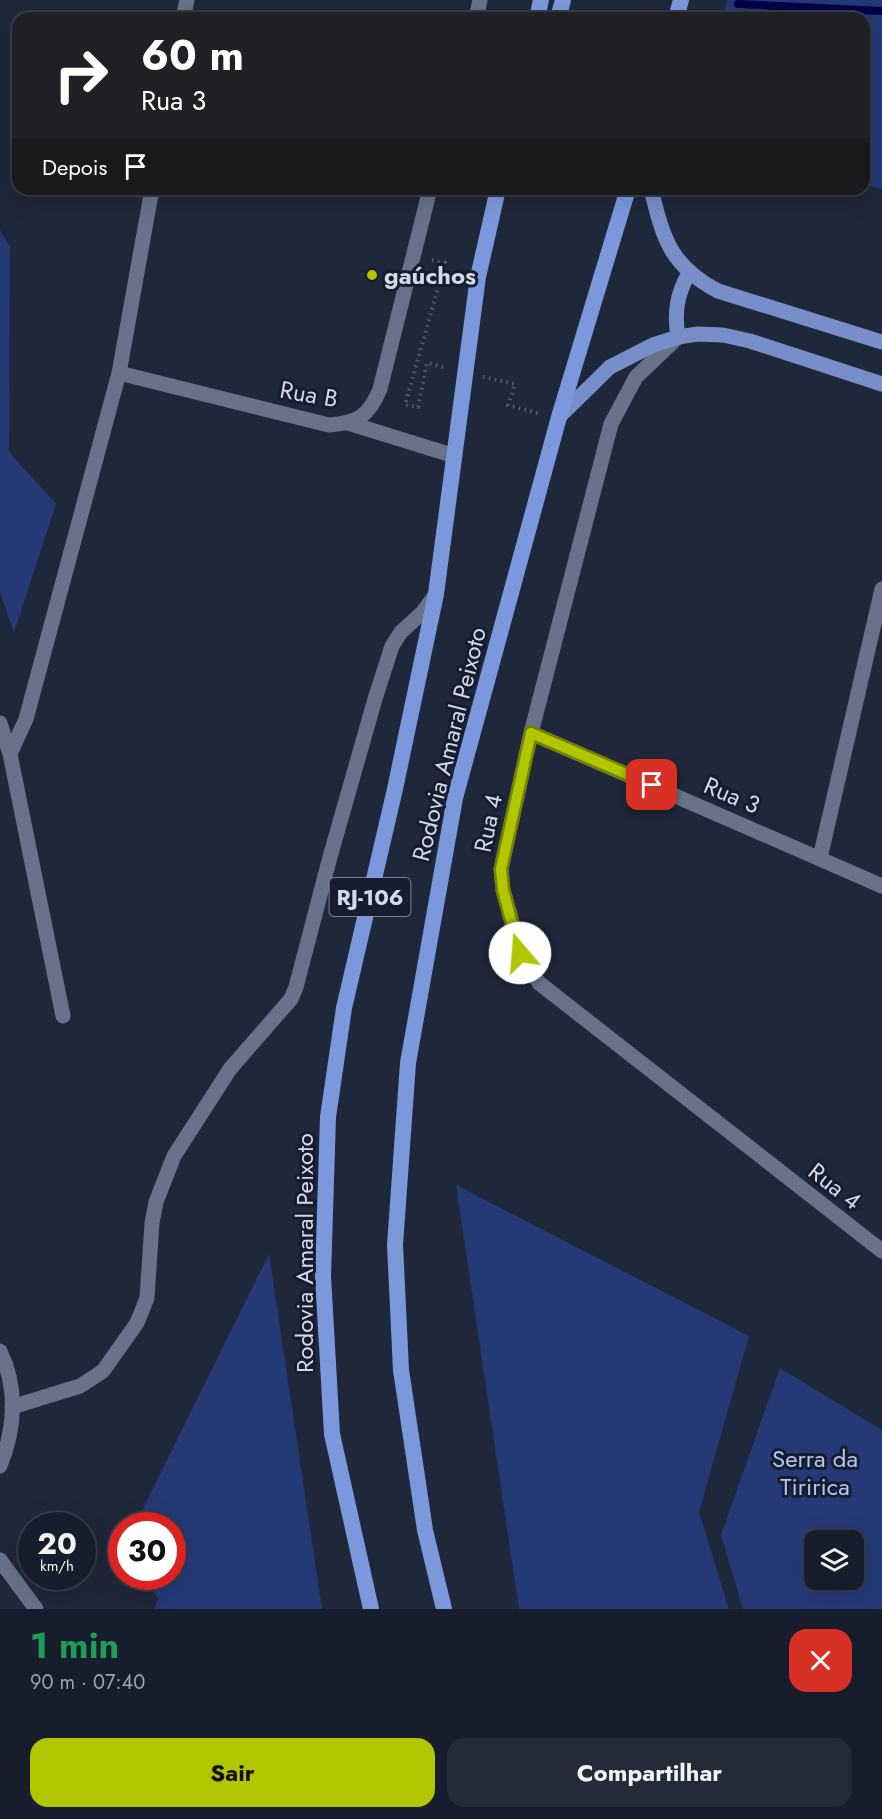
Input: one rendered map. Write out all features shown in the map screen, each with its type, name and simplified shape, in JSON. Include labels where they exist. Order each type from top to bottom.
[{"type":"highway","name":"Rodovia Amaral Peixoto","points":[[371,1609],[332,1434],[323,1276],[327,1117],[344,1008],[395,789],[436,594],[478,277],[497,195]]},
{"type":"highway","points":[[493,211],[502,195]]},
{"type":"highway","name":"Rodovia Amaral Peixoto","points":[[444,1609],[425,1530],[401,1370],[395,1245],[408,1064],[455,798],[559,417],[626,195]]},
{"type":"main road","points":[[653,195],[660,224],[670,248],[689,273],[718,291],[882,342]]},
{"type":"main road","points":[[678,337],[675,320],[676,304],[681,287],[689,273]]},
{"type":"main road","points":[[559,417],[610,367],[653,345],[678,337],[698,334],[723,335],[750,341],[882,384]]},
{"type":"street","points":[[10,754],[26,718],[119,373],[151,195]]},
{"type":"street","name":"Rua B","points":[[119,373],[329,425],[348,423],[363,415],[374,404],[380,389],[428,195]]},
{"type":"street","name":"Rua 4","points":[[678,337],[636,377],[611,424],[531,733],[501,869],[503,890],[520,953],[539,983],[882,1251]]},
{"type":"street","points":[[348,423],[455,456]]},
{"type":"street","points":[[820,858],[882,588]]},
{"type":"street","points":[[12,1407],[80,1386],[103,1371],[137,1323],[147,1298],[152,1223],[156,1202],[174,1156],[230,1070],[291,999],[392,646],[400,632],[423,612],[436,594]]},
{"type":"street","points":[[0,723],[10,754],[63,1016]]},
{"type":"street","name":"Rua 3","points":[[531,733],[882,886]]},
{"type":"street","points":[[0,1352],[10,1378],[12,1407],[11,1430],[2,1459]]},
{"type":"street","points":[[1,1562],[36,1609]]},
{"type":"path","points":[[413,257],[445,263],[405,405],[418,407],[426,363],[448,369]]},
{"type":"path","points":[[482,376],[515,384],[508,405],[542,414]]},
{"type":"green space","points":[[727,0],[882,0],[882,189],[870,186],[870,12],[724,12]]},
{"type":"green space","points":[[0,230],[10,247],[9,452],[56,504],[14,633],[0,592]]},
{"type":"green space","points":[[456,1185],[749,1336],[699,1512],[729,1609],[519,1609]]},
{"type":"green space","points":[[269,1254],[322,1609],[154,1609],[158,1599],[154,1590],[186,1590],[186,1512],[141,1512]]},
{"type":"green space","name":"Serra da Tiririca","points":[[780,1368],[882,1430],[882,1609],[743,1609],[721,1535]]},
{"type":"waterway","points":[[738,4],[882,11]]},
{"type":"place","name":"gaúchos","points":[[372,275]]},
{"type":"route","points":[[520,953],[503,890],[501,869],[531,733],[652,785]]}]
